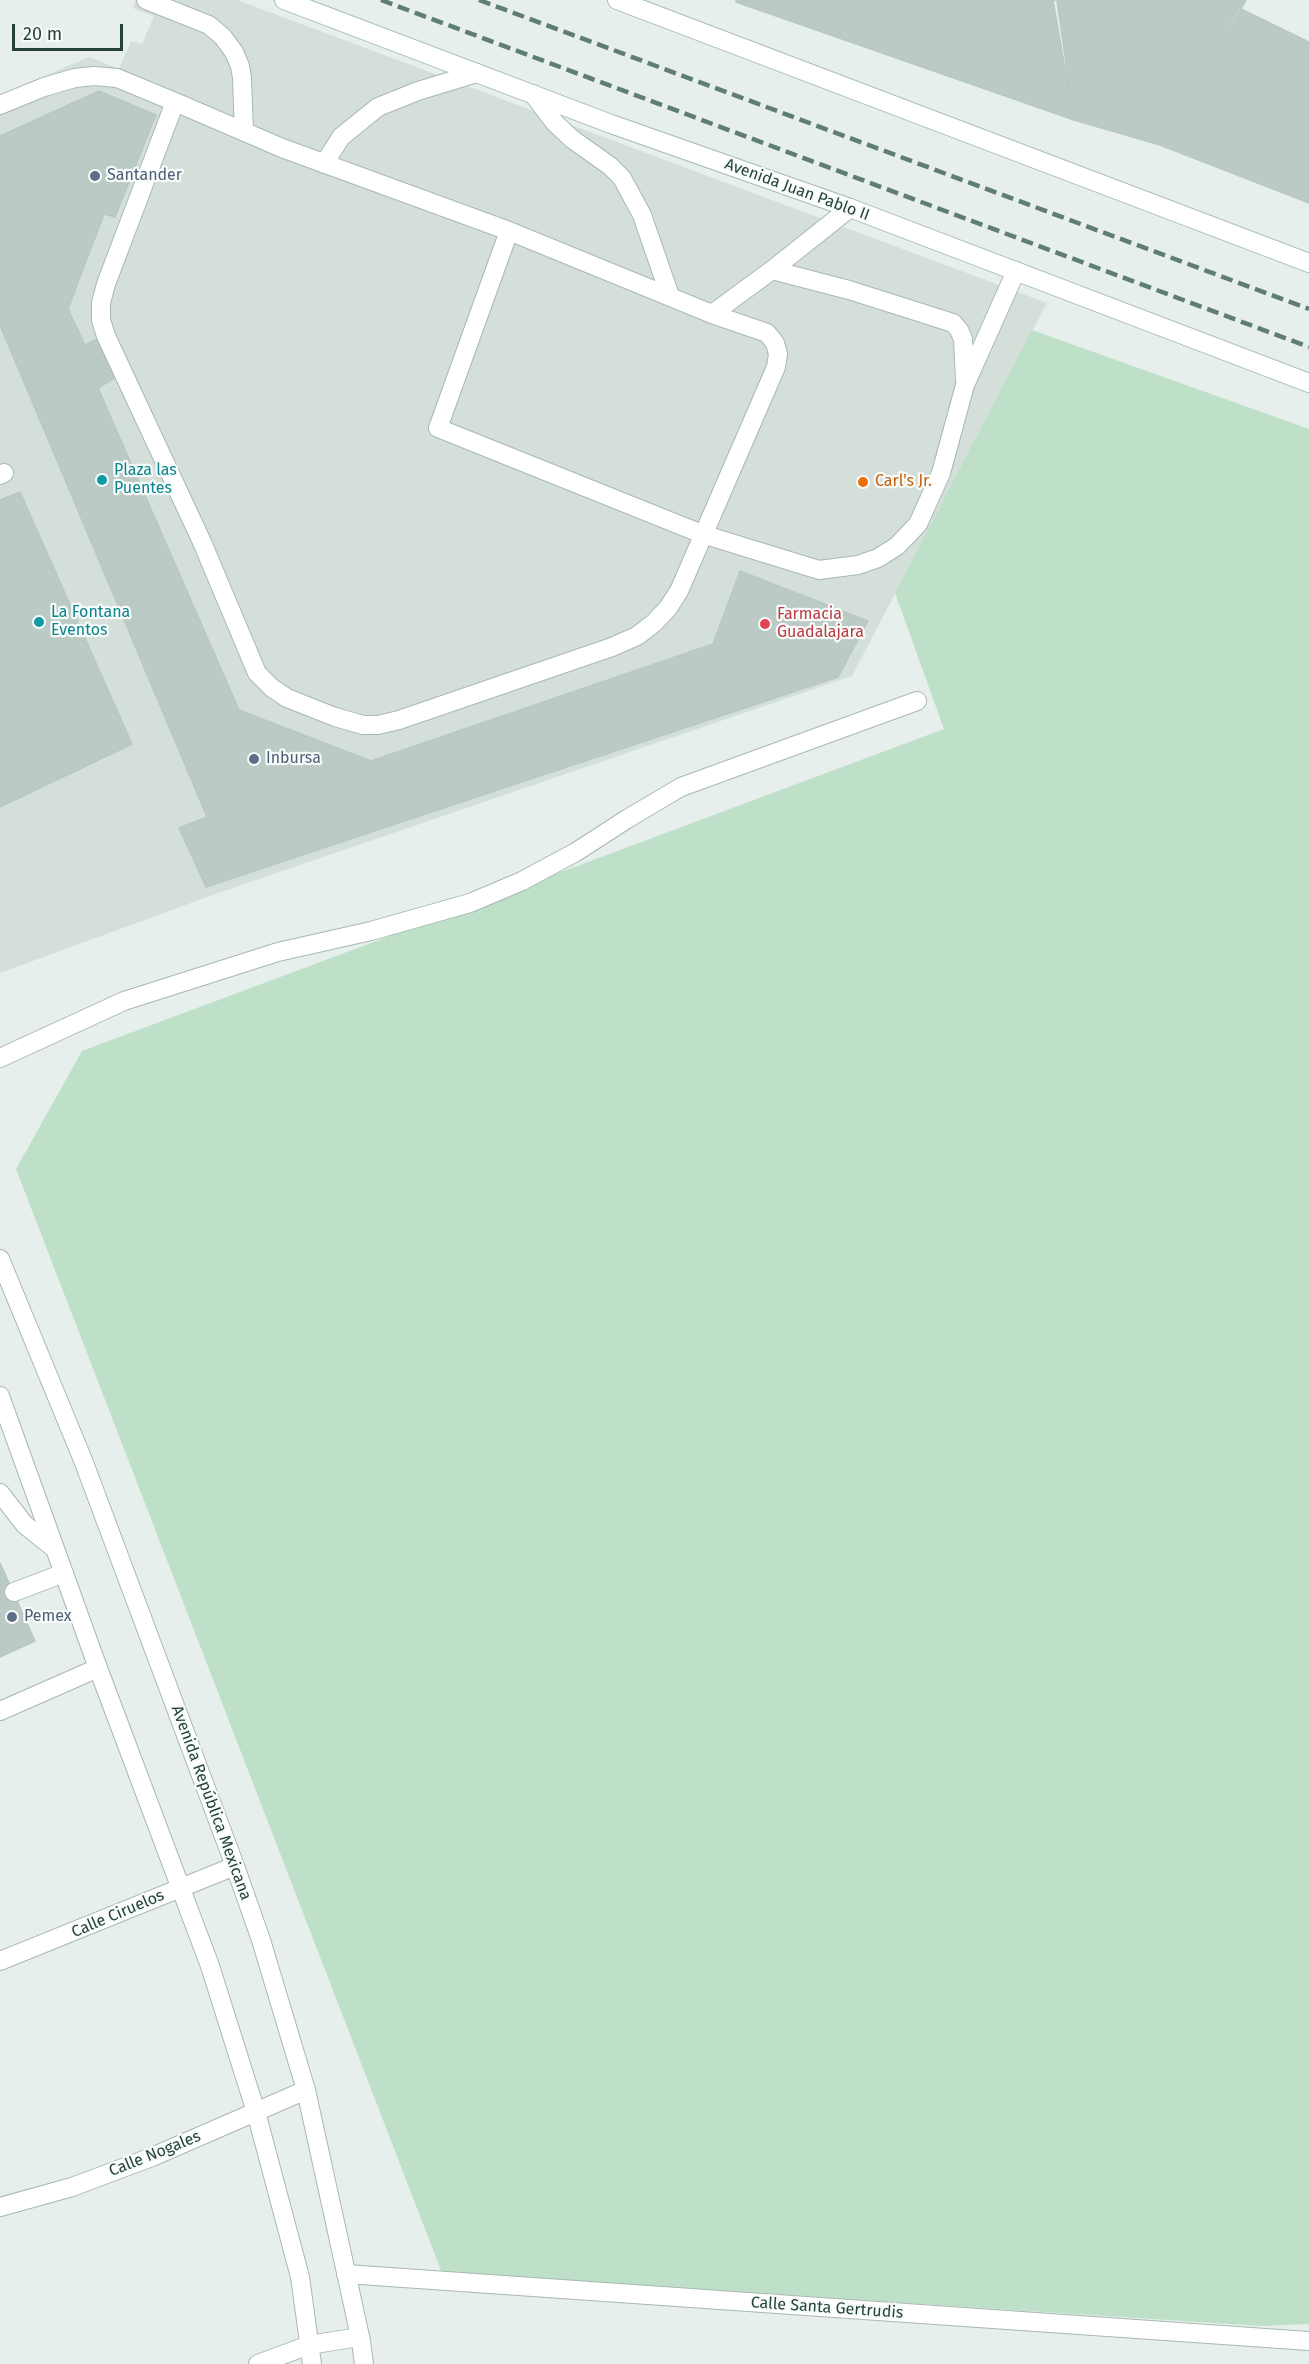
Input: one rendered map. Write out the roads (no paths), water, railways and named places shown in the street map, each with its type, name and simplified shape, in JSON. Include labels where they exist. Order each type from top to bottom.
[{"type":"street","points":[[146,0],[209,25],[223,37],[234,52],[240,66],[244,132]]},
{"type":"street","name":"Avenida Juan Pablo II","points":[[284,0],[611,124],[850,208],[1309,383]]},
{"type":"street","points":[[617,0],[1309,263]]},
{"type":"street","points":[[324,164],[341,137],[378,107],[418,91],[477,73]]},
{"type":"street","points":[[0,105],[44,87],[94,76],[117,78],[175,102],[244,132],[324,164],[509,231],[712,314],[767,333],[775,343],[776,367],[679,591],[654,623],[637,636],[612,647],[399,720],[378,725],[363,725],[335,717],[287,698],[272,688],[257,673],[202,542],[106,336],[101,320],[101,303],[106,284],[175,102]]},
{"type":"street","points":[[533,94],[555,123],[622,178],[642,215],[670,296]]},
{"type":"street","points":[[712,314],[850,208]]},
{"type":"street","points":[[509,231],[438,428],[702,534],[819,570],[858,565],[878,558],[897,546],[918,524],[941,473],[965,385],[1016,271]]},
{"type":"street","points":[[772,270],[849,290],[953,323],[963,339],[965,385]]},
{"type":"street","points":[[0,1058],[124,1001],[278,952],[371,931],[470,903],[522,881],[576,852],[681,787],[917,701]]},
{"type":"street","name":"Avenida República Mexicana","points":[[0,1259],[83,1460],[261,1941],[306,2090],[364,2364]]},
{"type":"street","points":[[0,1396],[98,1668],[210,1966],[256,2112],[300,2277],[312,2364]]},
{"type":"street","points":[[0,1493],[25,1525],[55,1550]]},
{"type":"street","points":[[14,1592],[64,1573]]},
{"type":"street","points":[[0,1711],[98,1668]]},
{"type":"street","name":"Calle Ciruelos","points":[[0,1961],[235,1866]]},
{"type":"street","name":"Calle Nogales","points":[[0,2207],[72,2187],[152,2157],[306,2090]]},
{"type":"street","name":"Calle Santa Gertrudis","points":[[346,2274],[1309,2341]]},
{"type":"street","points":[[258,2364],[309,2345],[359,2337]]},
{"type":"railway","points":[[381,0],[1309,347]]},
{"type":"railway","points":[[479,0],[1309,309]]},
{"type":"place","name":"Santander","points":[[95,176]]},
{"type":"place","name":"Plaza las Puentes","points":[[102,480]]},
{"type":"place","name":"Carl's Jr.","points":[[863,482]]},
{"type":"place","name":"La Fontana Eventos","points":[[39,622]]},
{"type":"place","name":"Farmacia Guadalajara","points":[[765,624]]},
{"type":"place","name":"Inbursa","points":[[254,759]]},
{"type":"place","name":"Pemex","points":[[12,1617]]}]
